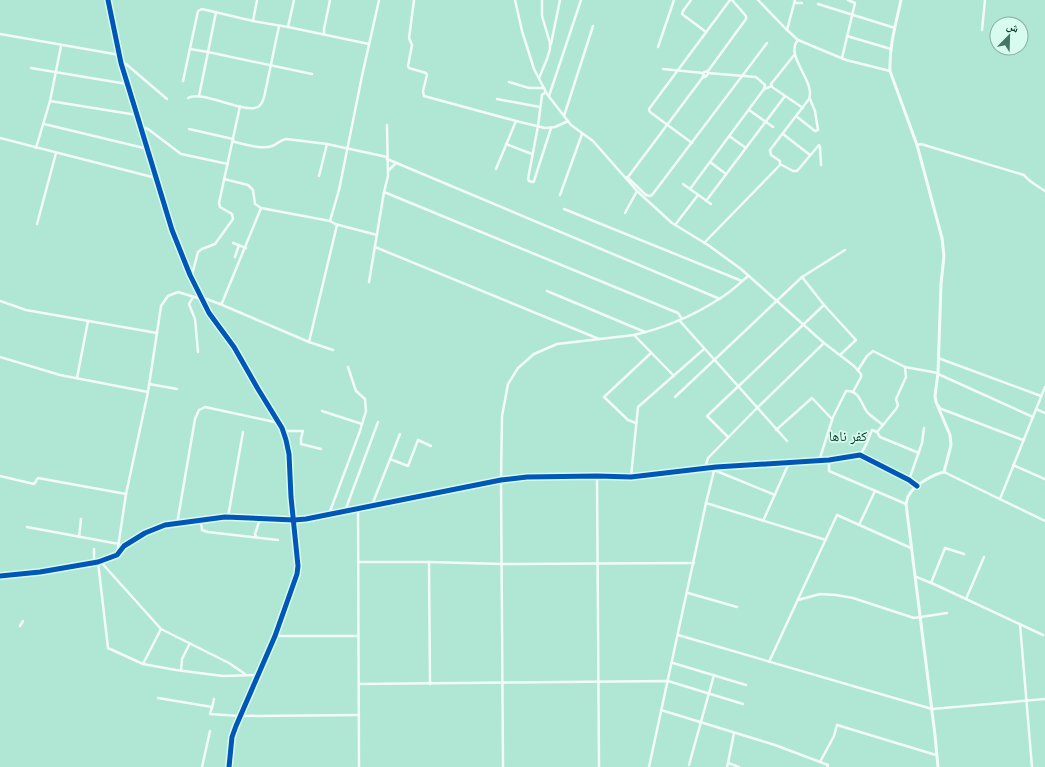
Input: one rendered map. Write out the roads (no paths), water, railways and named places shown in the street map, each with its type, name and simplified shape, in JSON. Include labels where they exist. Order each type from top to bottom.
[{"type":"street","points":[[108,0],[121,63],[172,230],[201,298],[209,313],[234,347],[283,431],[289,454],[291,497],[298,566],[297,574],[275,636],[232,738],[228,767]]},
{"type":"street","points":[[253,21],[258,0]]},
{"type":"street","points":[[288,27],[294,0]]},
{"type":"street","points":[[324,34],[330,0]]},
{"type":"street","points":[[330,221],[339,190],[379,0]]},
{"type":"street","points":[[414,0],[409,38],[412,45],[408,66],[409,68],[426,73],[427,75],[423,91],[424,96],[538,126],[551,128],[560,126],[568,121]]},
{"type":"street","points":[[515,0],[522,31],[534,69],[549,96],[568,121],[593,142],[627,178],[646,195],[651,196],[767,43]]},
{"type":"street","points":[[542,0],[542,16],[550,43],[550,49]]},
{"type":"street","points":[[539,79],[550,49],[560,0]]},
{"type":"street","points":[[549,96],[581,0]]},
{"type":"street","points":[[658,47],[674,0]]},
{"type":"street","points":[[691,0],[682,14],[706,32]]},
{"type":"street","points":[[627,178],[668,125],[703,77],[705,77],[746,20],[746,16],[731,0],[649,109],[650,112],[668,125],[692,143]]},
{"type":"street","points":[[758,0],[787,31],[798,40],[842,58],[890,71]]},
{"type":"street","points":[[762,5],[764,0]]},
{"type":"street","points":[[842,58],[855,3],[848,0]]},
{"type":"street","points":[[901,0],[889,58],[890,71],[917,145],[933,200],[944,249],[936,402],[947,426],[951,445],[944,472]]},
{"type":"street","points":[[982,30],[985,0]]},
{"type":"street","points":[[787,31],[795,1],[802,3]]},
{"type":"street","points":[[818,4],[895,28]]},
{"type":"street","points":[[183,81],[198,10],[216,12],[253,21],[369,44]]},
{"type":"street","points":[[198,96],[216,12]]},
{"type":"street","points":[[188,98],[198,96],[240,106],[256,107],[262,103],[272,66],[279,26]]},
{"type":"street","points":[[564,116],[593,26]]},
{"type":"street","points":[[0,34],[61,46],[120,55]]},
{"type":"street","points":[[847,36],[891,49]]},
{"type":"street","points":[[796,116],[815,131],[818,130],[815,111],[810,98],[811,94],[795,54],[795,45],[798,40]]},
{"type":"street","points":[[36,148],[50,101],[61,46]]},
{"type":"street","points":[[190,49],[312,74]]},
{"type":"street","points":[[772,86],[772,82],[795,54]]},
{"type":"street","points":[[121,63],[126,64],[167,99]]},
{"type":"street","points":[[31,68],[128,84]]},
{"type":"street","points":[[662,69],[703,73],[705,71],[756,77],[765,86],[764,89]]},
{"type":"street","points":[[703,73],[703,77]]},
{"type":"street","points":[[509,82],[529,88],[545,90]]},
{"type":"street","points":[[690,189],[764,89],[772,86]]},
{"type":"street","points":[[772,86],[802,108]]},
{"type":"street","points":[[545,90],[542,94],[528,180],[533,182],[551,128]]},
{"type":"street","points":[[706,201],[785,96]]},
{"type":"street","points":[[810,98],[770,151],[771,155],[779,161],[780,164],[796,172],[817,146],[820,146],[821,165]]},
{"type":"street","points":[[497,99],[540,107]]},
{"type":"street","points":[[50,101],[136,115]]},
{"type":"street","points":[[190,275],[193,271],[198,252],[215,244],[233,220],[233,215],[221,208],[219,204],[240,106]]},
{"type":"street","points":[[749,110],[773,127]]},
{"type":"street","points":[[496,169],[516,121]]},
{"type":"street","points":[[44,124],[148,149]]},
{"type":"street","points":[[369,282],[388,176],[387,125]]},
{"type":"street","points":[[140,127],[148,129],[181,154],[228,164]]},
{"type":"street","points":[[189,129],[233,139],[234,142],[261,147],[274,146],[281,140],[286,139],[327,144],[387,158],[720,299]]},
{"type":"street","points":[[560,195],[582,134]]},
{"type":"street","points":[[782,134],[810,155]]},
{"type":"street","points":[[729,136],[746,148]]},
{"type":"street","points":[[0,138],[157,179]]},
{"type":"street","points":[[319,176],[327,144]]},
{"type":"street","points":[[506,144],[532,154]]},
{"type":"street","points":[[917,145],[921,144],[1024,175],[1027,180],[1034,182],[1045,191]]},
{"type":"street","points":[[37,224],[56,153]]},
{"type":"street","points":[[710,162],[726,174]]},
{"type":"street","points":[[388,172],[396,163]]},
{"type":"street","points":[[704,242],[780,166],[780,164]]},
{"type":"street","points":[[627,178],[637,191],[675,225],[704,242],[741,269],[824,343],[858,370],[861,374],[861,378],[853,392]]},
{"type":"street","points":[[224,179],[248,185],[253,190],[255,204],[261,208],[330,221],[335,224],[377,235]]},
{"type":"street","points":[[683,184],[711,204]]},
{"type":"street","points":[[626,213],[637,191]]},
{"type":"street","points":[[384,192],[678,313],[682,320]]},
{"type":"street","points":[[675,225],[698,195]]},
{"type":"street","points":[[220,304],[222,303],[246,248],[261,208]]},
{"type":"street","points":[[564,208],[742,281]]},
{"type":"street","points":[[309,342],[337,225],[335,224]]},
{"type":"street","points":[[233,243],[246,248]]},
{"type":"street","points":[[235,257],[240,246]]},
{"type":"street","points":[[375,248],[599,339]]},
{"type":"street","points":[[675,397],[802,277],[845,250]]},
{"type":"street","points":[[503,767],[501,480],[502,416],[508,384],[518,368],[534,354],[557,344],[646,332],[678,320],[682,320],[720,299],[748,276]]},
{"type":"street","points":[[802,277],[824,305],[856,340],[840,355]]},
{"type":"street","points":[[546,291],[646,332]]},
{"type":"street","points":[[117,555],[126,494],[148,392],[161,306],[168,296],[178,292],[220,304],[309,342],[332,350]]},
{"type":"street","points":[[193,297],[189,304],[195,319],[198,352]]},
{"type":"street","points":[[0,301],[26,310],[157,333]]},
{"type":"street","points":[[728,437],[707,416],[824,305]]},
{"type":"street","points":[[678,320],[787,441]]},
{"type":"street","points":[[77,378],[88,321]]},
{"type":"street","points":[[634,334],[674,376]]},
{"type":"street","points":[[705,468],[708,458],[824,343]]},
{"type":"street","points":[[631,477],[638,407],[704,350]]},
{"type":"street","points":[[858,370],[873,350],[905,367],[938,373],[1032,417]]},
{"type":"street","points":[[636,423],[628,420],[604,397],[651,353]]},
{"type":"street","points":[[0,357],[60,375],[148,392]]},
{"type":"street","points":[[938,358],[1041,396]]},
{"type":"street","points":[[329,514],[366,412],[365,399],[356,391],[348,367]]},
{"type":"street","points":[[877,432],[898,405],[896,399],[906,377],[905,367]]},
{"type":"street","points":[[149,384],[177,389]]},
{"type":"street","points":[[1000,499],[1045,387]]},
{"type":"street","points":[[818,461],[832,419],[846,391],[853,392],[859,397],[867,412],[883,425]]},
{"type":"street","points":[[776,430],[812,398],[832,419]]},
{"type":"street","points":[[936,402],[940,408],[1023,440]]},
{"type":"street","points":[[177,524],[194,419],[199,410],[205,407],[278,423]]},
{"type":"street","points":[[1036,410],[1045,413]]},
{"type":"street","points":[[322,411],[362,424]]},
{"type":"street","points":[[345,511],[378,422]]},
{"type":"street","points":[[909,480],[919,453],[924,428]]},
{"type":"street","points":[[860,455],[872,430],[877,432],[880,437],[919,453]]},
{"type":"street","points":[[283,431],[303,431],[301,444],[322,449]]},
{"type":"street","points":[[228,517],[243,432]]},
{"type":"street","points":[[372,506],[400,434]]},
{"type":"street","points":[[390,459],[408,466],[418,440],[431,446]]},
{"type":"street","points":[[0,576],[40,572],[94,563],[117,555],[124,546],[145,533],[165,525],[228,517],[294,520],[306,519],[501,480],[597,476],[631,477],[705,468],[829,460],[860,455],[909,480],[917,486]]},
{"type":"street","points":[[829,460],[829,471],[906,504]]},
{"type":"street","points":[[763,521],[789,462]]},
{"type":"street","points":[[1013,465],[1045,478]]},
{"type":"street","points":[[715,468],[775,495]]},
{"type":"street","points":[[649,767],[688,593],[706,503],[715,468]]},
{"type":"street","points":[[938,767],[906,504],[908,496],[912,490],[936,473],[944,472],[1045,521]]},
{"type":"street","points":[[0,476],[34,484],[38,478],[126,494]]},
{"type":"street","points":[[597,476],[599,767]]},
{"type":"street","points":[[859,525],[875,491]]},
{"type":"street","points":[[706,503],[826,540]]},
{"type":"street","points":[[358,508],[358,636],[360,684],[359,767]]},
{"type":"street","points":[[769,662],[837,515],[912,548]]},
{"type":"street","points":[[79,537],[81,519]]},
{"type":"street","points":[[257,537],[255,534],[260,519]]},
{"type":"street","points":[[201,521],[202,530],[208,532],[278,540]]},
{"type":"street","points":[[27,527],[119,544]]},
{"type":"street","points":[[931,583],[945,548],[964,554]]},
{"type":"street","points":[[94,549],[94,563]]},
{"type":"street","points":[[966,599],[984,557]]},
{"type":"street","points":[[99,561],[108,648],[143,664],[223,676],[259,674]]},
{"type":"street","points":[[99,561],[161,629],[229,663],[245,674]]},
{"type":"street","points":[[358,562],[502,564],[694,563]]},
{"type":"street","points":[[429,562],[430,684]]},
{"type":"street","points":[[916,577],[1043,635]]},
{"type":"street","points":[[688,593],[737,607]]},
{"type":"street","points":[[798,600],[820,594],[836,594],[914,618],[947,613]]},
{"type":"street","points":[[20,626],[23,621]]},
{"type":"street","points":[[1020,624],[1032,767]]},
{"type":"street","points":[[143,664],[161,629]]},
{"type":"street","points":[[678,635],[932,709],[1045,699]]},
{"type":"street","points":[[275,636],[358,636]]},
{"type":"street","points":[[181,670],[182,659],[190,643]]},
{"type":"street","points":[[672,663],[746,685]]},
{"type":"street","points":[[689,765],[714,675]]},
{"type":"street","points":[[360,684],[668,681],[743,704]]},
{"type":"street","points":[[158,698],[212,708]]},
{"type":"street","points":[[214,699],[210,714],[240,716],[359,715]]},
{"type":"street","points":[[661,710],[775,745],[828,765],[827,767]]},
{"type":"street","points":[[820,762],[834,736],[837,725],[936,755]]},
{"type":"street","points":[[202,767],[210,731]]},
{"type":"street","points":[[727,767],[734,733]]},
{"type":"street","points":[[728,763],[739,767]]},
{"type":"district","name":"كفر ناها","points":[[848,436]]}]
